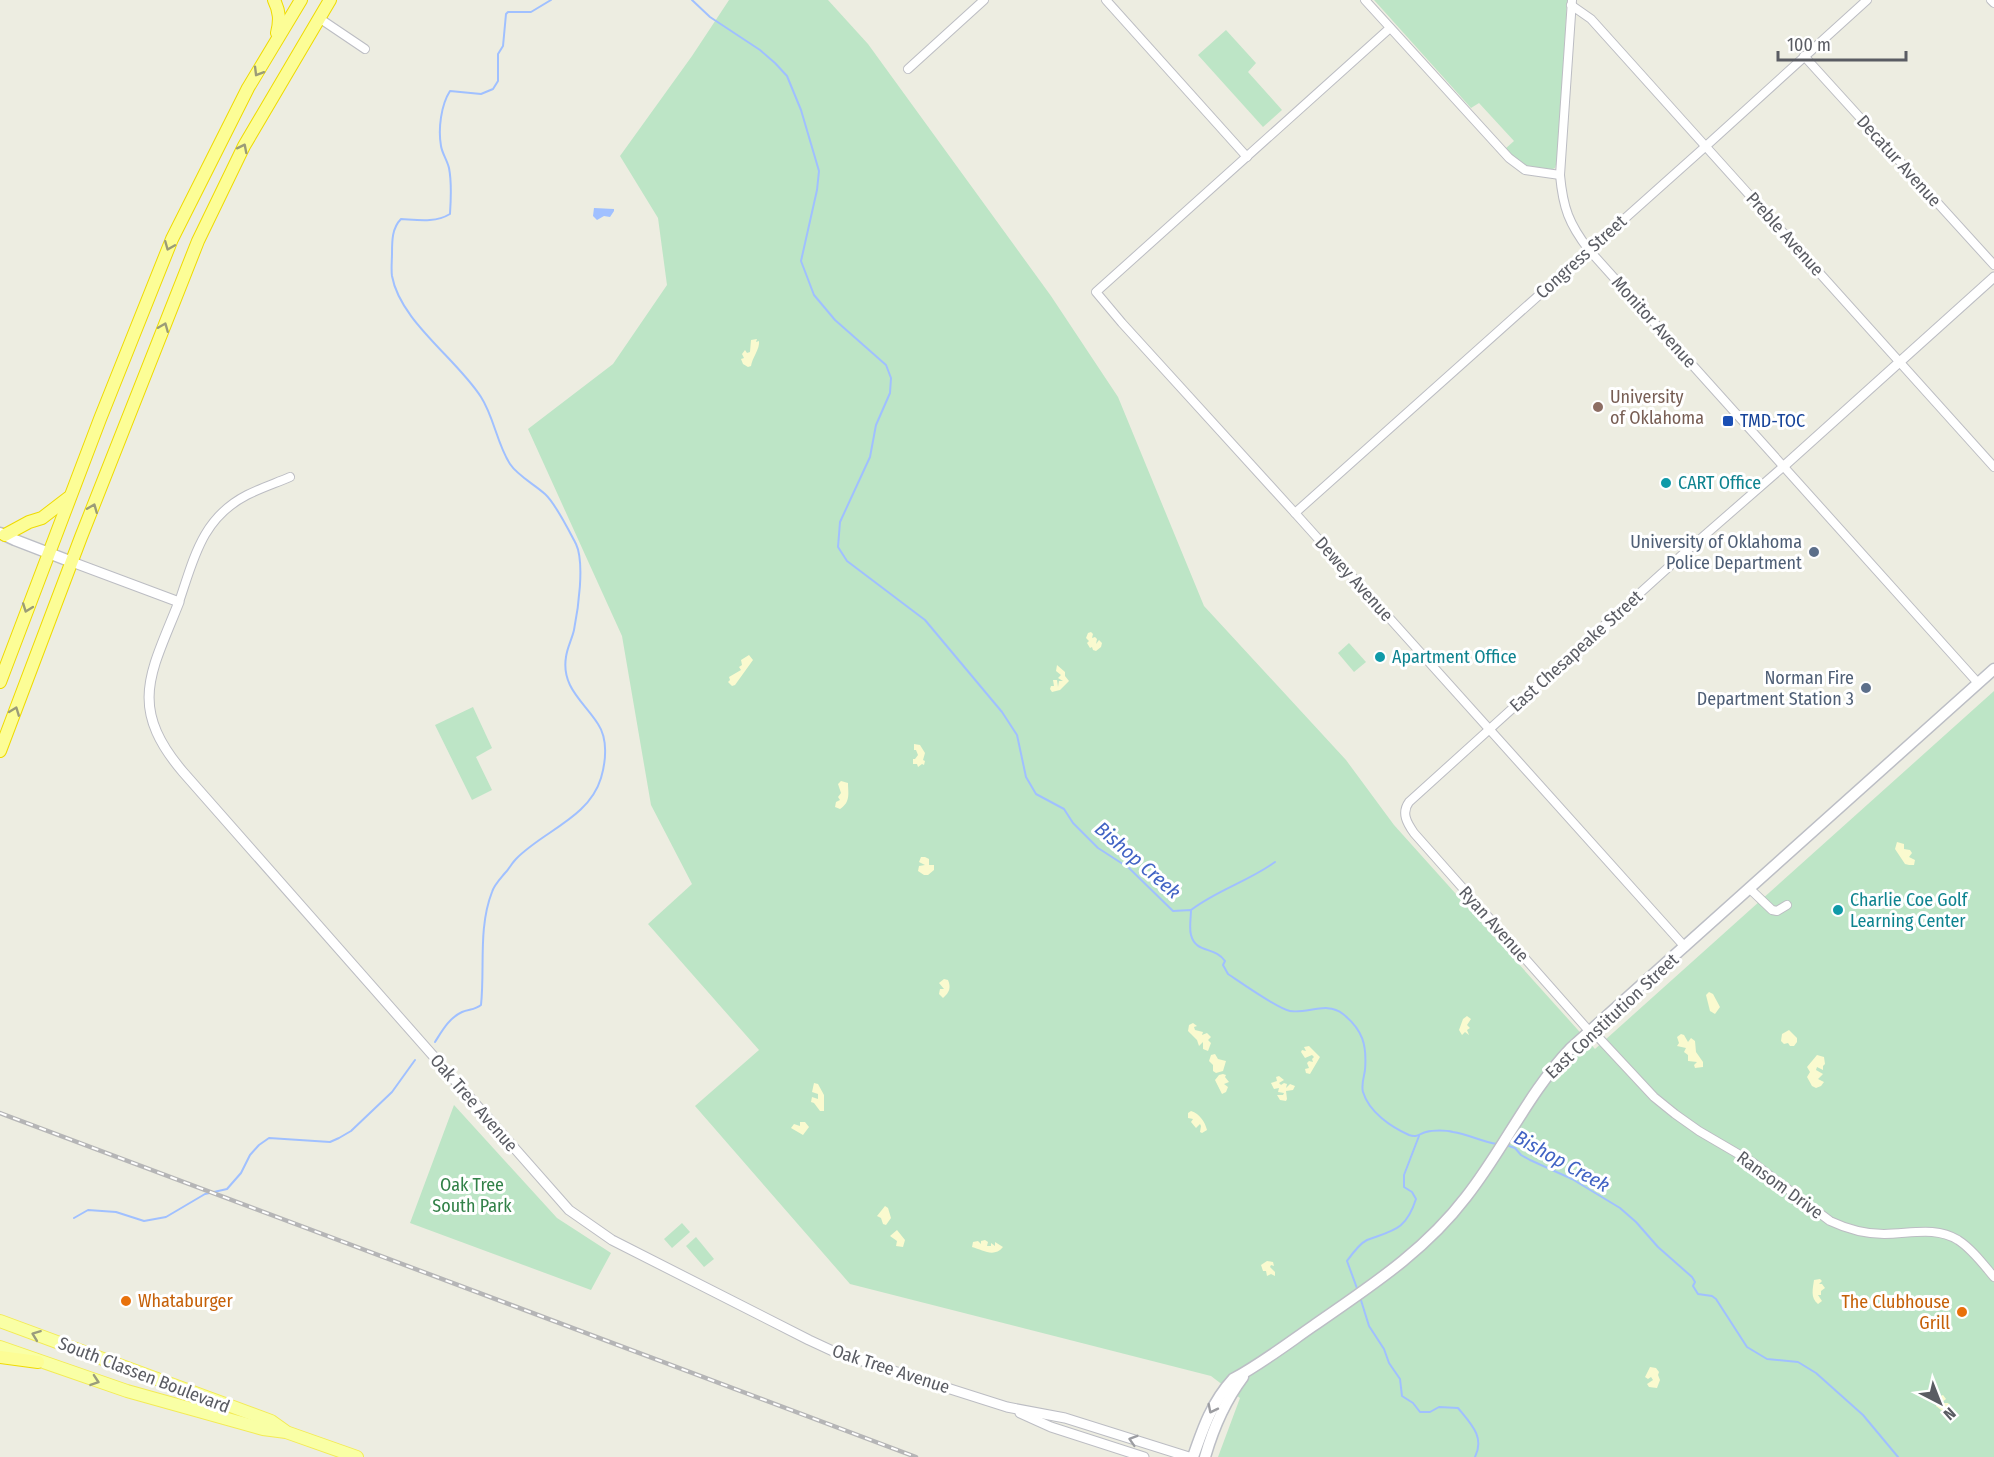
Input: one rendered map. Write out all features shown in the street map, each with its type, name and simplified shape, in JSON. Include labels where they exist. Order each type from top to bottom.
[{"type":"highway","points":[[274,0],[279,9],[280,21],[275,43]]},
{"type":"highway","points":[[0,751],[198,241],[244,146],[330,0]]},
{"type":"highway","points":[[0,682],[48,553],[172,239],[248,88],[297,1]]},
{"type":"highway","points":[[2,534],[42,518],[71,495]]},
{"type":"highway","points":[[0,1357],[38,1362]]},
{"type":"main road","points":[[2,534],[72,562]]},
{"type":"main road","name":"East Constitution Street","points":[[1191,1457],[1215,1402],[1233,1379],[1394,1270],[1430,1240],[1487,1170],[1547,1074],[1571,1048],[1994,669]]},
{"type":"main road","name":"South Classen Boulevard","points":[[0,1321],[271,1421],[286,1432]]},
{"type":"main road","name":"South Classen Boulevard","points":[[0,1347],[38,1362],[183,1407],[263,1430],[286,1432],[357,1457]]},
{"type":"main road","name":"East Constitution Street","points":[[1205,1457],[1229,1398],[1246,1372]]},
{"type":"street","points":[[908,69],[984,0]]},
{"type":"street","points":[[1106,0],[1246,157],[1390,28]]},
{"type":"street","points":[[1365,0],[1509,158],[1525,170],[1560,175]]},
{"type":"street","name":"Congress Street","points":[[1295,513],[1867,0]]},
{"type":"street","name":"Preble Avenue","points":[[1571,3],[1591,19],[1994,467]]},
{"type":"street","name":"Monitor Avenue","points":[[1571,3],[1560,175],[1570,222],[1589,250],[1978,683]]},
{"type":"street","points":[[318,18],[365,49]]},
{"type":"street","name":"Decatur Avenue","points":[[1804,56],[1994,265]]},
{"type":"street","name":"Dewey Avenue","points":[[1246,157],[1096,292],[1685,947]]},
{"type":"street","name":"East Chesapeake Street","points":[[1405,813],[1409,802],[1994,277]]},
{"type":"street","points":[[72,562],[179,602],[199,546],[212,522],[224,510],[247,495],[290,477]]},
{"type":"street","name":"Oak Tree Avenue","points":[[179,602],[150,680],[150,716],[162,747],[569,1210],[612,1240],[837,1353],[1007,1407],[1051,1427],[1144,1457]]},
{"type":"street","name":"Ryan Avenue","points":[[1405,813],[1414,833],[1590,1032]]},
{"type":"street","points":[[1750,889],[1772,910],[1777,911],[1787,905]]},
{"type":"street","name":"Ransom Drive","points":[[1590,1032],[1599,1038],[1654,1097],[1675,1114],[1760,1167],[1830,1221],[1862,1232],[1885,1234],[1925,1231],[1951,1236],[1970,1250],[1994,1277]]},
{"type":"street","name":"Oak Tree Avenue","points":[[1007,1407],[1065,1418],[1191,1457]]},
{"type":"street","points":[[1096,1441],[1099,1429]]},
{"type":"green space","points":[[729,0],[828,0],[868,44],[1051,296],[1118,397],[1204,606],[1346,760],[1394,825],[1595,1049],[1994,691],[1994,1457],[1218,1457],[1240,1398],[1211,1376],[850,1284],[695,1106],[759,1050],[648,924],[692,884],[651,805],[622,636],[528,429],[613,364],[667,285],[658,218],[620,156]]},
{"type":"green space","points":[[1374,0],[1567,0],[1558,158],[1555,168],[1541,171],[1534,169],[1521,163],[1510,154],[1505,149],[1514,141],[1479,103],[1471,108]]},
{"type":"green space","points":[[1226,30],[1256,63],[1248,72],[1282,110],[1263,127],[1198,55]]},
{"type":"green space","points":[[1349,643],[1366,662],[1354,672],[1338,653]]},
{"type":"green space","points":[[473,707],[492,748],[476,757],[492,790],[472,800],[435,725]]},
{"type":"green space","name":"Oak Tree South Park","points":[[454,1105],[557,1218],[611,1253],[591,1290],[410,1223]]},
{"type":"green space","points":[[682,1223],[690,1232],[672,1248],[664,1239]]},
{"type":"green space","points":[[696,1237],[714,1259],[704,1267],[686,1246]]},
{"type":"sand","points":[[757,339],[758,347],[751,366],[748,367],[743,364],[742,354],[745,350],[747,353],[750,352],[751,340]]},
{"type":"sand","points":[[1091,632],[1092,638],[1097,639],[1096,644],[1099,640],[1102,643],[1096,651],[1087,643],[1089,641],[1086,638]]},
{"type":"sand","points":[[749,655],[753,660],[732,686],[728,682],[729,677],[741,670],[739,667],[742,665],[741,660]]},
{"type":"sand","points":[[1057,665],[1065,672],[1069,681],[1060,690],[1052,692],[1050,689],[1054,686],[1053,680],[1057,680],[1058,687],[1059,681],[1063,681],[1058,678],[1061,675],[1056,671]]},
{"type":"sand","points":[[914,744],[920,745],[925,753],[924,765],[918,767],[917,764],[913,764],[913,759],[918,755],[914,750]]},
{"type":"sand","points":[[841,781],[848,783],[848,794],[846,803],[840,809],[835,807],[836,802],[840,800],[838,797],[841,793],[838,784]]},
{"type":"sand","points":[[1897,842],[1904,844],[1904,849],[1910,850],[1912,853],[1909,857],[1915,860],[1914,865],[1905,864],[1895,849]]},
{"type":"sand","points":[[921,857],[929,859],[929,865],[934,865],[934,870],[928,875],[918,871],[919,866],[925,865],[919,862]]},
{"type":"sand","points":[[944,979],[948,980],[950,987],[943,998],[939,994],[940,989],[944,989],[939,983]]},
{"type":"sand","points":[[1709,992],[1713,994],[1720,1007],[1715,1014],[1710,1011],[1706,995]]},
{"type":"sand","points":[[1467,1016],[1471,1019],[1467,1025],[1470,1028],[1467,1030],[1469,1035],[1465,1032],[1462,1035],[1459,1030],[1463,1019]]},
{"type":"sand","points":[[1193,1023],[1197,1026],[1194,1027],[1195,1030],[1203,1032],[1202,1035],[1207,1033],[1211,1037],[1208,1040],[1211,1043],[1208,1051],[1203,1049],[1203,1042],[1199,1046],[1197,1040],[1188,1031],[1189,1025]]},
{"type":"sand","points":[[1789,1030],[1797,1038],[1794,1046],[1781,1041],[1782,1034]]},
{"type":"sand","points":[[1681,1034],[1688,1042],[1691,1038],[1695,1041],[1696,1052],[1703,1062],[1703,1067],[1695,1068],[1694,1065],[1697,1062],[1688,1061],[1688,1055],[1684,1052],[1686,1048],[1677,1046],[1679,1043],[1677,1037]]},
{"type":"sand","points":[[1309,1046],[1320,1057],[1310,1074],[1306,1073],[1305,1069],[1309,1068],[1307,1063],[1313,1062],[1314,1057],[1312,1055],[1305,1058],[1301,1052],[1306,1051],[1304,1047]]},
{"type":"sand","points":[[1215,1054],[1218,1059],[1226,1061],[1223,1071],[1216,1073],[1209,1061],[1211,1055]]},
{"type":"sand","points":[[1817,1055],[1824,1057],[1825,1064],[1823,1070],[1817,1067],[1816,1070],[1823,1074],[1818,1079],[1824,1082],[1816,1088],[1812,1086],[1807,1077],[1810,1072],[1807,1067]]},
{"type":"sand","points":[[1223,1074],[1229,1082],[1224,1084],[1228,1087],[1222,1094],[1215,1080]]},
{"type":"sand","points":[[1279,1076],[1284,1080],[1279,1083],[1281,1085],[1287,1084],[1286,1088],[1290,1084],[1295,1086],[1293,1090],[1286,1091],[1286,1101],[1280,1100],[1277,1095],[1284,1093],[1278,1092],[1279,1088],[1274,1089],[1271,1083],[1277,1081],[1276,1077]]},
{"type":"sand","points":[[814,1083],[818,1084],[824,1095],[824,1111],[820,1111],[811,1102],[812,1097],[818,1099],[818,1094],[812,1092]]},
{"type":"sand","points":[[1191,1111],[1202,1119],[1207,1130],[1200,1132],[1200,1124],[1196,1128],[1191,1122],[1193,1119],[1188,1118],[1188,1113]]},
{"type":"sand","points":[[800,1122],[805,1122],[809,1127],[803,1135],[791,1128],[794,1124],[800,1126]]},
{"type":"sand","points":[[885,1206],[891,1218],[886,1225],[877,1216]]},
{"type":"sand","points":[[897,1230],[905,1240],[903,1247],[896,1246],[897,1241],[890,1236]]},
{"type":"sand","points":[[978,1241],[981,1244],[981,1241],[988,1242],[987,1246],[991,1246],[991,1243],[995,1246],[995,1242],[1003,1247],[992,1253],[972,1247],[973,1242]]},
{"type":"sand","points":[[1267,1261],[1273,1262],[1274,1266],[1270,1267],[1275,1272],[1275,1276],[1271,1274],[1267,1276],[1266,1271],[1263,1271],[1261,1265]]},
{"type":"sand","points":[[1814,1280],[1822,1281],[1819,1284],[1825,1288],[1821,1291],[1821,1295],[1818,1295],[1822,1301],[1818,1304],[1814,1299],[1813,1290]]},
{"type":"sand","points":[[1650,1367],[1656,1368],[1659,1372],[1660,1380],[1657,1388],[1649,1387],[1647,1384],[1653,1380],[1651,1377],[1648,1379],[1645,1377]]},
{"type":"sand","points":[[1943,1395],[1946,1399],[1941,1403],[1950,1405],[1945,1413],[1936,1406],[1938,1397]]},
{"type":"water","points":[[594,208],[614,209],[614,211],[610,217],[604,216],[597,220],[593,216]]},
{"type":"waterway","points":[[435,1042],[453,1018],[481,1005],[485,920],[494,887],[527,849],[576,814],[586,804],[601,778],[605,757],[605,743],[601,730],[570,686],[565,668],[576,621],[580,587],[579,552],[576,544],[549,498],[510,464],[481,397],[406,309],[397,293],[392,273],[393,235],[401,219],[432,220],[450,214],[450,174],[442,149],[440,132],[442,110],[450,91],[481,94],[493,89],[498,81],[498,54],[503,46],[506,14],[508,12],[531,12],[551,0]]},
{"type":"waterway","name":"Bishop Creek","points":[[692,0],[710,17],[760,50],[787,76],[801,110],[819,171],[801,261],[814,295],[835,320],[886,365],[891,378],[890,393],[876,425],[870,457],[840,522],[838,547],[847,561],[925,620],[1002,712],[1017,735],[1026,777],[1036,794],[1064,809],[1073,823],[1098,848],[1129,868],[1173,911],[1191,910],[1190,929],[1193,941],[1201,948],[1221,956],[1225,961],[1223,965],[1228,974],[1284,1009],[1297,1011],[1330,1008],[1337,1010],[1350,1020],[1359,1032],[1364,1046],[1363,1092],[1370,1106],[1381,1118],[1412,1136],[1432,1131],[1447,1131],[1497,1144]]},
{"type":"waterway","points":[[1191,910],[1275,862]]},
{"type":"waterway","points":[[74,1218],[88,1210],[116,1212],[144,1221],[166,1217],[205,1194],[227,1189],[241,1173],[250,1155],[269,1138],[330,1142],[339,1138],[351,1131],[392,1092],[415,1060]]},
{"type":"waterway","points":[[1358,1291],[1347,1261],[1364,1242],[1392,1231],[1408,1217],[1416,1199],[1412,1192],[1404,1187],[1404,1175],[1419,1136]]},
{"type":"waterway","name":"Bishop Creek","points":[[1506,1145],[1515,1148],[1530,1160],[1572,1179],[1620,1208],[1658,1247],[1692,1277],[1695,1282],[1693,1286],[1698,1294],[1712,1296],[1716,1299],[1747,1347],[1767,1359],[1798,1362],[1816,1373],[1863,1415],[1898,1457]]},
{"type":"waterway","points":[[1360,1297],[1369,1326],[1400,1379],[1402,1396],[1413,1403],[1420,1412],[1430,1412],[1439,1407],[1458,1408],[1475,1431],[1478,1443],[1475,1457]]},
{"type":"railway","points":[[0,1113],[916,1457]]},
{"type":"place","name":"University of Oklahoma","points":[[1598,407]]},
{"type":"place","name":"TMD-TOC","points":[[1728,421]]},
{"type":"place","name":"CART Office","points":[[1666,483]]},
{"type":"place","name":"University of Oklahoma Police Department","points":[[1814,552]]},
{"type":"place","name":"Apartment Office","points":[[1380,657]]},
{"type":"place","name":"Norman Fire Department Station 3","points":[[1866,688]]},
{"type":"place","name":"Charlie Coe Golf Learning Center","points":[[1838,910]]},
{"type":"place","name":"Whataburger","points":[[126,1301]]},
{"type":"place","name":"The Clubhouse Grill","points":[[1962,1312]]}]
